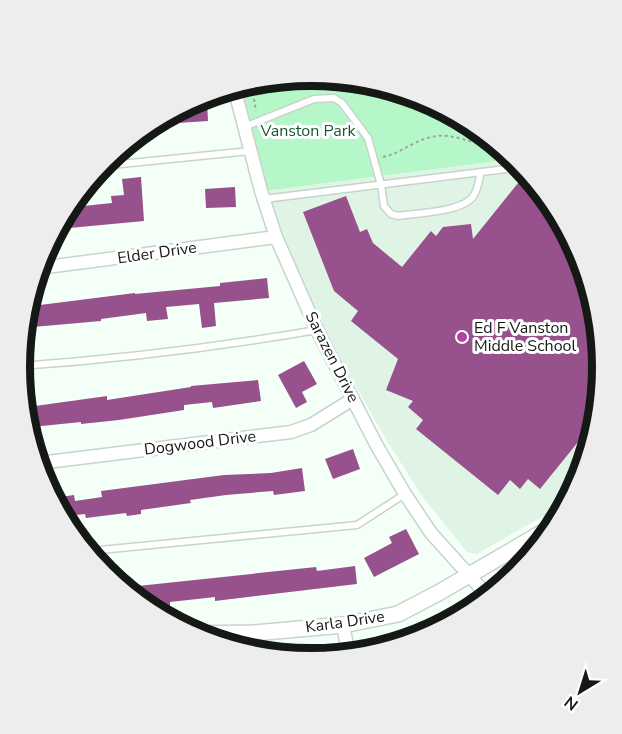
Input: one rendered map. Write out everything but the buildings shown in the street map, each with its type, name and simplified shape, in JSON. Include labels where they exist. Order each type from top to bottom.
[{"type":"street","name":"Sarazen Drive","points":[[236,96],[276,237],[317,330],[377,447],[405,494],[431,533],[482,590]]},
{"type":"street","name":"Elder Drive","points":[[48,267],[276,237]]},
{"type":"street","name":"Dogwood Drive","points":[[47,462],[291,432],[311,425],[353,399]]},
{"type":"street","name":"Karla Drive","points":[[223,634],[342,625],[398,614],[470,575],[542,527]]},
{"type":"street","points":[[342,625],[347,646]]},
{"type":"lane","points":[[244,127],[314,99],[333,98],[342,103],[368,138],[381,185],[384,206],[391,214],[398,216],[449,209],[466,204],[474,196],[482,172]]},
{"type":"lane","points":[[116,164],[251,151]]},
{"type":"lane","points":[[264,199],[510,168]]},
{"type":"lane","points":[[30,365],[230,345],[317,330]]},
{"type":"lane","points":[[98,550],[357,525],[405,494]]},
{"type":"path","points":[[374,159],[391,155],[438,136],[483,145]]},
{"type":"shaded area","name":"Ed F Vanston Middle School","points":[[501,161],[510,168],[545,211],[571,259],[590,330],[592,367],[587,422],[571,475],[552,511],[477,554],[467,552],[422,496],[387,441],[311,307],[266,191]]},
{"type":"green space","name":"Vanston Park","points":[[311,86],[348,88],[401,101],[419,107],[452,124],[482,144],[501,161],[265,191],[243,95],[274,88]]},
{"type":"place","name":"Ed F Vanston Middle School","points":[[462,337]]}]
